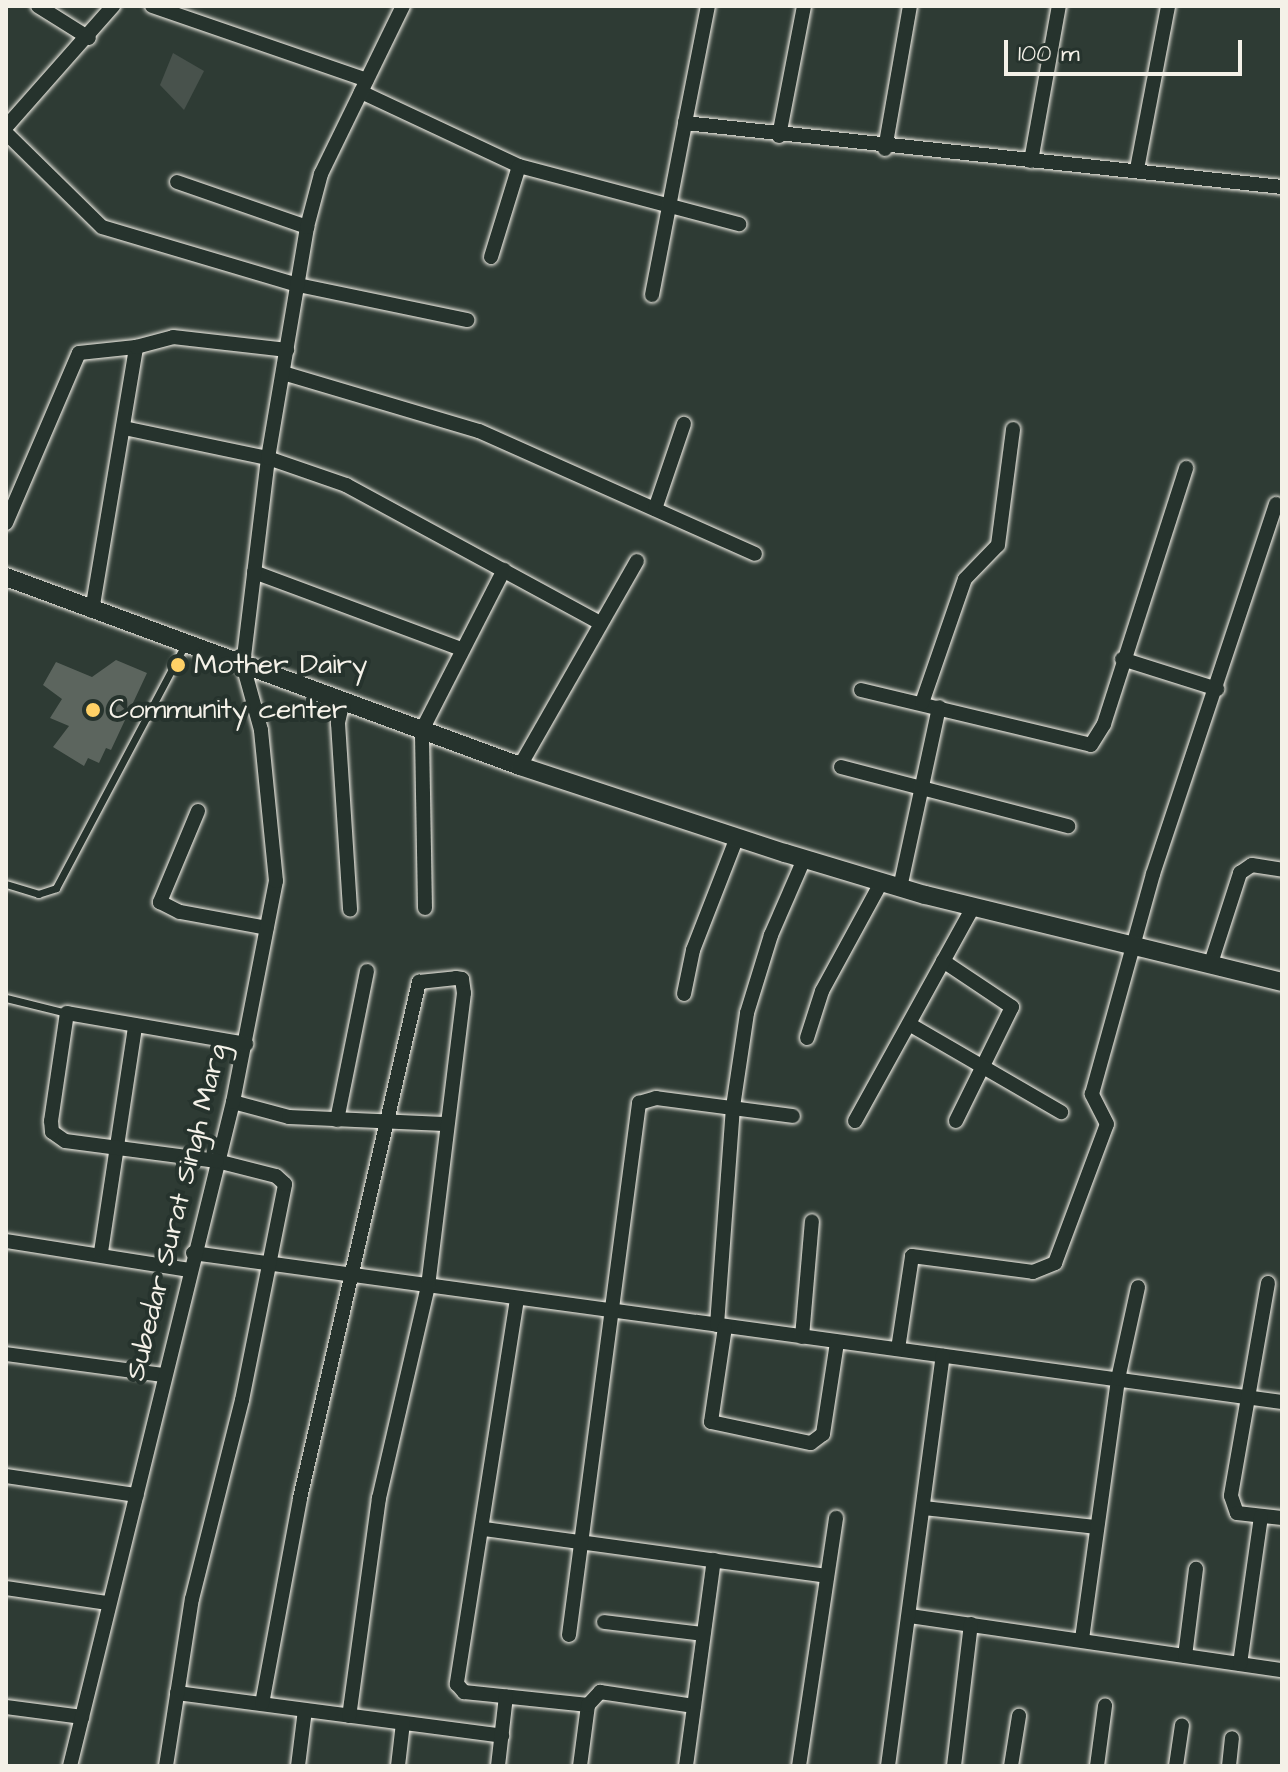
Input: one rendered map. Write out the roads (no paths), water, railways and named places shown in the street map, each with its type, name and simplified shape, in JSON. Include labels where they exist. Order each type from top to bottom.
[{"type":"street","points":[[38,6],[89,38]]},
{"type":"street","points":[[113,6],[89,38],[6,130],[102,227],[298,285],[467,320]]},
{"type":"street","points":[[152,6],[364,86],[519,166],[668,209],[739,224]]},
{"type":"street","points":[[243,665],[268,458],[307,227],[321,174],[403,6]]},
{"type":"street","points":[[652,295],[708,6]]},
{"type":"street","points":[[779,136],[804,6]]},
{"type":"street","points":[[885,149],[910,6]]},
{"type":"street","points":[[1031,161],[1059,6]]},
{"type":"street","points":[[1137,169],[1168,6]]},
{"type":"street","points":[[685,123],[885,149],[1137,169],[1282,187]]},
{"type":"street","points":[[491,257],[519,166]]},
{"type":"street","points":[[177,182],[307,227]]},
{"type":"street","points":[[6,523],[79,353],[136,347],[173,337],[287,350]]},
{"type":"street","points":[[92,611],[136,347]]},
{"type":"street","points":[[283,373],[479,431],[755,554]]},
{"type":"street","points":[[655,509],[684,424]]},
{"type":"street","points":[[124,428],[268,458],[346,485],[600,623]]},
{"type":"street","points":[[922,703],[965,579],[998,545],[1013,429]]},
{"type":"street","points":[[861,690],[1091,745],[1104,724],[1122,659],[1186,468]]},
{"type":"street","points":[[898,1349],[912,1256],[1033,1272],[1051,1270],[1055,1263],[1107,1124],[1092,1094],[1133,944],[1276,504]]},
{"type":"street","points":[[520,766],[637,561]]},
{"type":"street","points":[[425,908],[422,730],[504,570]]},
{"type":"street","points":[[254,572],[461,649]]},
{"type":"street","points":[[6,577],[520,766],[804,859],[973,907],[1282,982]]},
{"type":"street","points":[[1122,659],[1217,689]]},
{"type":"street","name":"Subedar Surat Singh Marg","points":[[70,1766],[193,1253],[233,1102],[267,928],[277,848],[261,730],[243,665]]},
{"type":"street","points":[[343,701],[338,723],[350,910]]},
{"type":"street","points":[[900,888],[939,707]]},
{"type":"street","points":[[841,767],[1068,826]]},
{"type":"street","points":[[198,811],[160,902],[180,912],[267,928]]},
{"type":"street","points":[[684,994],[693,950],[737,837]]},
{"type":"street","points":[[804,859],[771,935],[747,1013],[733,1107],[721,1326],[711,1422],[811,1443],[823,1434],[837,1342]]},
{"type":"street","points":[[1211,963],[1240,873],[1252,865],[1282,870]]},
{"type":"street","points":[[807,1038],[822,991],[881,883]]},
{"type":"street","points":[[855,1121],[973,907]]},
{"type":"street","points":[[943,961],[1012,1007],[956,1121]]},
{"type":"street","points":[[337,1120],[367,971]]},
{"type":"street","points":[[262,1704],[384,1123],[419,982],[430,976],[465,984],[444,1124],[428,1286],[379,1498],[349,1716]]},
{"type":"street","points":[[166,1766],[192,1599],[273,1264],[284,1180],[217,1161],[65,1141],[52,1132],[67,1013],[246,1044]]},
{"type":"street","points":[[909,1024],[983,1070],[1061,1112]]},
{"type":"street","points":[[101,1252],[121,1148],[135,1026]]},
{"type":"street","points":[[569,1635],[639,1103],[656,1098],[793,1116]]},
{"type":"street","points":[[233,1102],[337,1120],[444,1124]]},
{"type":"street","points":[[802,1337],[812,1221]]},
{"type":"street","points":[[6,1241],[101,1252],[189,1270]]},
{"type":"street","points":[[193,1253],[1282,1402]]},
{"type":"street","points":[[1268,1283],[1231,1496],[1233,1511],[1282,1518]]},
{"type":"street","points":[[1082,1639],[1118,1379],[1138,1287]]},
{"type":"street","points":[[517,1299],[484,1529],[457,1684],[464,1692],[588,1705],[608,1691],[694,1706]]},
{"type":"street","points":[[6,1354],[164,1375]]},
{"type":"street","points":[[888,1766],[943,1356]]},
{"type":"street","points":[[6,1476],[137,1495]]},
{"type":"street","points":[[924,1508],[1097,1527]]},
{"type":"street","points":[[1240,1664],[1261,1516]]},
{"type":"street","points":[[799,1766],[836,1518]]},
{"type":"street","points":[[484,1529],[827,1576]]},
{"type":"street","points":[[686,1766],[714,1560]]},
{"type":"street","points":[[1185,1656],[1196,1569]]},
{"type":"street","points":[[6,1588],[108,1603]]},
{"type":"street","points":[[910,1616],[1282,1670]]},
{"type":"street","points":[[604,1622],[703,1634]]},
{"type":"street","points":[[954,1766],[971,1624]]},
{"type":"street","points":[[177,1693],[502,1736]]},
{"type":"street","points":[[498,1766],[506,1696]]},
{"type":"street","points":[[580,1766],[588,1705]]},
{"type":"street","points":[[1097,1766],[1105,1706]]},
{"type":"street","points":[[6,1707],[82,1717]]},
{"type":"street","points":[[298,1766],[305,1710]]},
{"type":"street","points":[[1011,1766],[1019,1716]]},
{"type":"street","points":[[398,1766],[403,1723]]},
{"type":"street","points":[[1176,1766],[1182,1725]]},
{"type":"street","points":[[1229,1766],[1232,1738]]},
{"type":"lane","points":[[6,884],[38,894],[56,888],[185,644]]},
{"type":"lane","points":[[6,998],[67,1013]]},
{"type":"place","name":"Mother Dairy","points":[[178,665]]},
{"type":"place","name":"Community center","points":[[93,710]]}]
